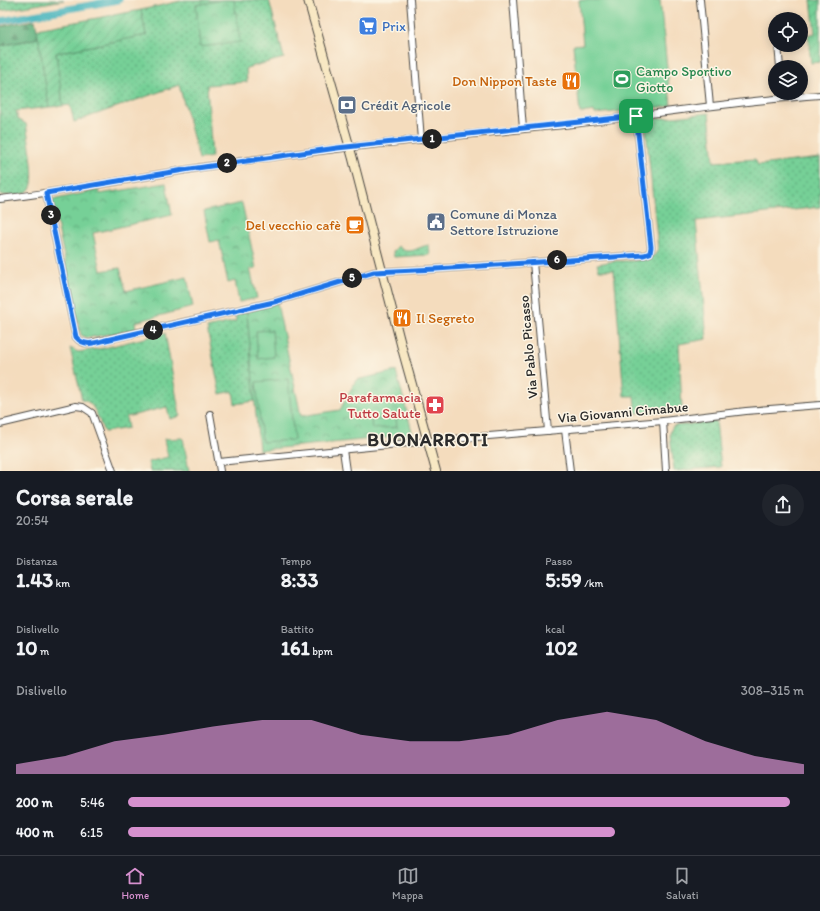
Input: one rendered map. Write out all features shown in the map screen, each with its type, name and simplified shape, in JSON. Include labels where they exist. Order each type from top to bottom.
[{"type":"street","points":[[308,0],[436,471]]},
{"type":"street","points":[[410,0],[421,140]]},
{"type":"street","points":[[513,0],[523,129]]},
{"type":"street","points":[[700,0],[710,106]]},
{"type":"street","points":[[808,94],[820,94]]},
{"type":"street","points":[[0,199],[46,193],[190,169],[349,147],[636,116],[768,97]]},
{"type":"street","points":[[46,193],[76,337],[79,341],[85,344],[127,336],[274,302],[374,272],[644,255],[650,253],[651,247],[636,116]]},
{"type":"street","name":"Via Pablo Picasso","points":[[533,262],[548,431]]},
{"type":"street","name":"Via Giovanni Cimabue","points":[[219,462],[820,405]]},
{"type":"street","points":[[0,424],[76,406],[83,407],[92,413],[113,471]]},
{"type":"street","points":[[210,414],[220,471]]},
{"type":"street","points":[[663,421],[666,471]]},
{"type":"street","points":[[565,430],[570,471]]},
{"type":"street","points":[[342,450],[346,471]]},
{"type":"green space","points":[[0,0],[64,0],[0,11]]},
{"type":"green space","points":[[185,0],[269,0],[284,58],[246,68],[247,82],[207,85],[212,157],[199,159],[179,85],[74,122],[70,105],[63,106],[56,53],[146,35],[141,10]]},
{"type":"green space","points":[[222,0],[234,0],[240,42],[200,47],[196,5]]},
{"type":"green space","name":"Campo Sportivo Giotto","points":[[579,0],[660,0],[671,106],[595,114],[594,111],[580,113],[573,45],[583,44]]},
{"type":"green space","points":[[811,0],[820,0],[820,62],[811,63],[808,35],[815,33]]},
{"type":"green space","points":[[141,10],[146,35],[56,53],[63,106],[49,107],[37,29]]},
{"type":"green space","points":[[35,20],[39,38],[0,46],[0,26]]},
{"type":"green space","points":[[39,38],[49,107],[16,111],[18,119],[26,124],[33,177],[32,184],[27,192],[16,195],[0,195],[0,46]]},
{"type":"green space","points":[[709,113],[714,162],[755,159],[758,165],[820,158],[820,207],[696,221],[707,339],[679,344],[682,410],[636,413],[634,396],[624,396],[614,270],[599,270],[597,264],[649,258],[655,255],[658,249],[645,120]]},
{"type":"green space","points":[[166,183],[172,215],[93,233],[101,271],[120,268],[126,291],[187,277],[193,307],[135,322],[136,329],[87,338],[81,335],[52,200],[99,190],[100,194]]},
{"type":"green space","points":[[242,203],[256,268],[250,269],[257,298],[239,302],[235,281],[228,283],[219,240],[210,242],[204,211]]},
{"type":"green space","points":[[429,245],[430,255],[394,257],[393,252],[398,246],[406,251],[409,251]]},
{"type":"green space","points":[[277,303],[301,416],[340,410],[356,380],[396,371],[413,435],[259,450],[247,312]]},
{"type":"green space","points":[[247,312],[255,401],[235,404],[233,391],[220,394],[207,328],[236,321],[235,314]]},
{"type":"green space","points":[[272,330],[274,357],[258,359],[256,331]]},
{"type":"green space","points":[[165,333],[180,416],[170,419],[167,407],[126,417],[128,428],[104,432],[93,408],[86,401],[82,400],[70,348],[78,352],[104,348]]},
{"type":"green space","points":[[288,379],[294,440],[262,442],[256,382]]},
{"type":"green space","points":[[396,418],[397,427],[372,429],[371,420]]},
{"type":"green space","points":[[716,421],[721,467],[674,471],[670,434],[673,426]]},
{"type":"green space","points":[[183,438],[189,471],[150,471],[148,462],[168,457],[164,439]]},
{"type":"waterway","points":[[0,21],[119,0]]},
{"type":"place","name":"Prix","points":[[368,26]]},
{"type":"place","name":"Campo Sportivo Giotto","points":[[622,79]]},
{"type":"place","name":"Don Nippon Taste","points":[[571,81]]},
{"type":"place","name":"Crédit Agricole","points":[[347,105]]},
{"type":"place","name":"Comune di Monza Settore Istruzione","points":[[436,222]]},
{"type":"place","name":"Del vecchio cafè","points":[[355,225]]},
{"type":"place","name":"Il Segreto","points":[[402,318]]},
{"type":"place","name":"Parafarmacia Tutto Salute","points":[[435,405]]},
{"type":"district","name":"BUONARROTI","points":[[428,440]]},
{"type":"route","points":[[636,116],[651,247],[650,253],[644,255],[374,272],[274,302],[106,340],[85,344],[79,341],[76,337],[46,193],[231,162],[337,148],[573,124],[636,116]]}]
